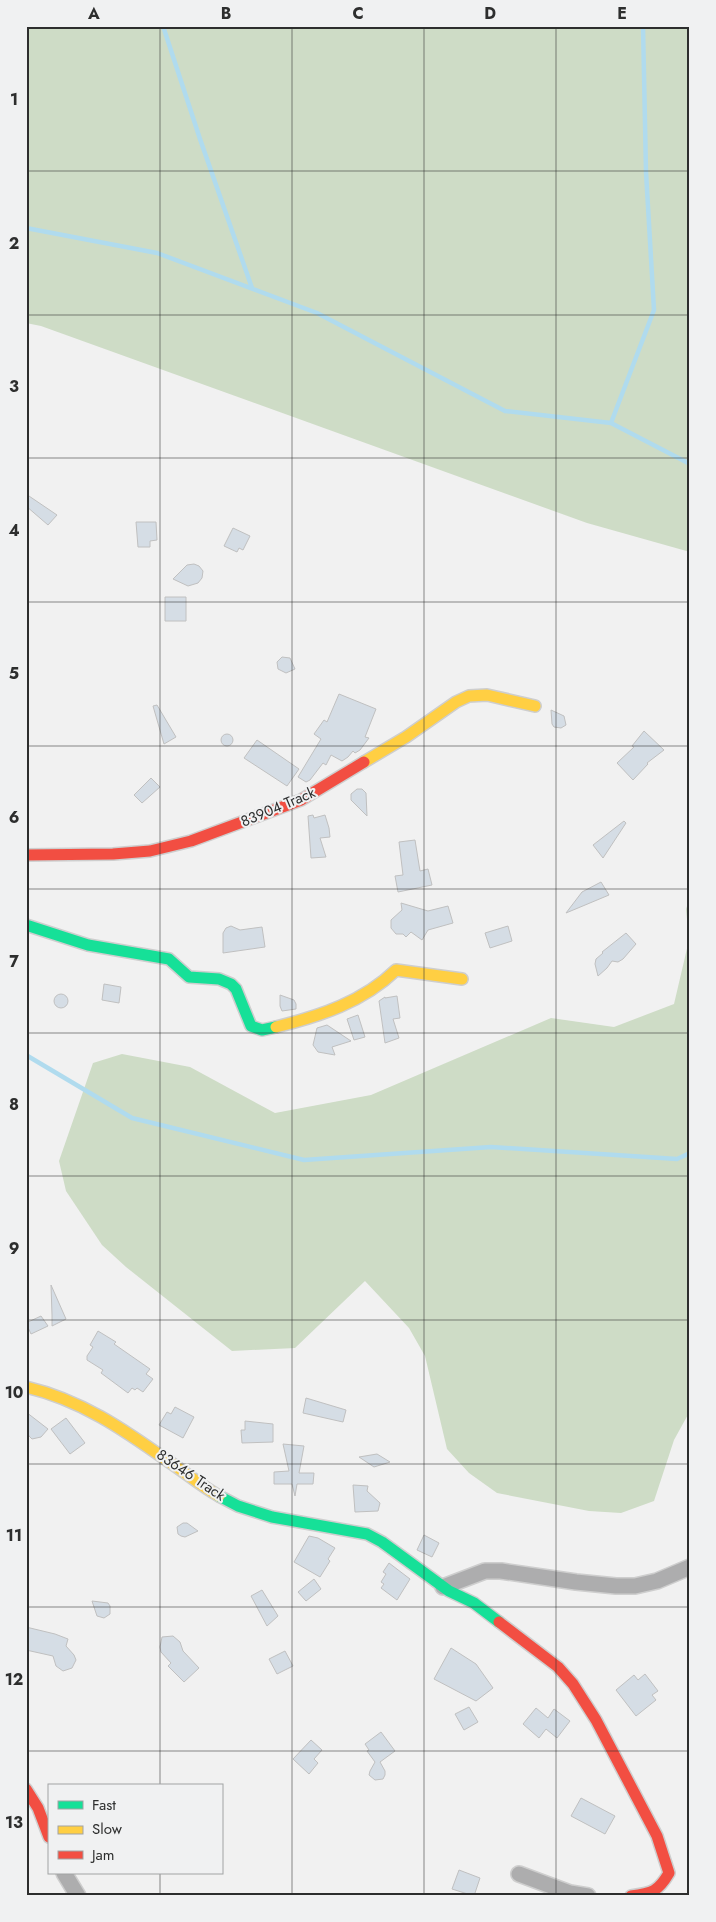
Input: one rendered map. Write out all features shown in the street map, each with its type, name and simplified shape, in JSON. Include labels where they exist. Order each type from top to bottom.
[{"type":"street","name":"83904 Track","points":[[26,855],[140,851],[191,841],[301,800],[406,737],[456,702],[469,696],[487,695],[536,706]]},
{"type":"street","points":[[26,926],[88,945],[168,959],[189,977],[225,980],[236,989],[251,1026],[262,1030],[334,1009],[387,981],[396,970],[462,979]]},
{"type":"street","name":"83646 Track","points":[[26,1388],[47,1392],[91,1410],[136,1437],[214,1493],[238,1506],[272,1517],[367,1534],[382,1542],[443,1587]]},
{"type":"street","points":[[443,1587],[485,1571],[501,1571],[616,1586],[635,1586],[657,1581],[690,1568]]},
{"type":"street","points":[[443,1587],[474,1603],[558,1667],[573,1684],[596,1720],[657,1836],[669,1873],[660,1889],[647,1894],[631,1896]]},
{"type":"street","points":[[26,1789],[38,1808],[48,1834]]},
{"type":"street","points":[[65,1874],[78,1896]]},
{"type":"street","points":[[520,1874],[570,1893],[588,1896]]},
{"type":"green space","points":[[26,26],[690,26],[690,552],[587,523],[41,326],[26,323]]},
{"type":"green space","points":[[690,897],[690,1411],[674,1440],[654,1501],[621,1513],[589,1511],[497,1493],[469,1473],[447,1449],[425,1356],[409,1328],[365,1281],[295,1348],[232,1351],[126,1267],[102,1245],[66,1191],[59,1161],[93,1063],[122,1054],[190,1067],[275,1113],[371,1095],[551,1018],[614,1027],[674,1004],[689,940],[686,909]]},
{"type":"building","points":[[26,494],[57,515],[48,525],[26,506]]},
{"type":"building","points":[[136,522],[156,522],[157,540],[150,541],[150,547],[138,547]]},
{"type":"building","points":[[233,528],[250,536],[243,550],[239,548],[237,552],[224,546]]},
{"type":"building","points":[[194,564],[203,571],[202,578],[198,583],[188,586],[173,579],[187,565]]},
{"type":"building","points":[[165,597],[186,597],[186,621],[165,621]]},
{"type":"building","points":[[282,657],[290,658],[295,669],[286,673],[278,669],[277,662]]},
{"type":"building","points":[[339,694],[376,709],[365,737],[369,738],[360,750],[355,753],[353,751],[342,761],[331,755],[326,765],[323,763],[310,780],[306,782],[298,777],[321,739],[314,734],[324,720],[327,722]]},
{"type":"building","points":[[157,705],[176,737],[164,744],[153,706]]},
{"type":"building","points":[[551,710],[564,716],[566,725],[561,728],[554,727]]},
{"type":"building","points":[[644,731],[664,750],[647,763],[633,780],[617,763],[634,747],[632,746]]},
{"type":"building","points":[[229,734],[232,735],[232,745],[225,746],[222,745],[221,738],[222,735]]},
{"type":"building","points":[[257,740],[299,769],[287,786],[244,758]]},
{"type":"building","points":[[151,778],[160,787],[142,803],[134,795]]},
{"type":"building","points":[[357,789],[362,789],[366,793],[367,816],[351,800],[351,794]]},
{"type":"building","points":[[313,815],[314,818],[325,815],[330,837],[320,838],[326,857],[311,858],[308,816]]},
{"type":"building","points":[[624,821],[626,823],[603,858],[593,845]]},
{"type":"building","points":[[415,840],[420,871],[428,869],[432,885],[398,892],[395,876],[403,875],[399,842]]},
{"type":"building","points":[[601,882],[609,895],[566,913],[582,892]]},
{"type":"building","points":[[401,903],[428,911],[448,906],[453,923],[428,930],[422,940],[411,932],[406,937],[403,934],[396,934],[391,928],[391,920],[402,910]]},
{"type":"building","points":[[231,926],[240,930],[262,927],[265,947],[223,953],[223,933],[226,928]]},
{"type":"building","points":[[508,926],[512,941],[490,948],[485,933]]},
{"type":"building","points":[[626,933],[636,944],[623,959],[618,962],[612,961],[598,976],[595,964],[596,959]]},
{"type":"building","points":[[104,984],[121,987],[119,1003],[102,1000]]},
{"type":"building","points":[[58,994],[64,994],[68,1001],[64,1008],[58,1008],[54,1004],[54,998]]},
{"type":"building","points":[[280,995],[294,1000],[296,1009],[282,1011]]},
{"type":"building","points":[[397,996],[400,1018],[393,1019],[399,1038],[385,1043],[379,1001],[385,997]]},
{"type":"building","points":[[358,1015],[365,1037],[354,1040],[347,1019]]},
{"type":"building","points":[[327,1025],[351,1041],[332,1047],[335,1055],[318,1052],[313,1045],[317,1028]]},
{"type":"building","points":[[51,1285],[66,1319],[52,1326],[52,1315]]},
{"type":"building","points":[[41,1316],[48,1326],[31,1334],[26,1323]]},
{"type":"building","points":[[98,1331],[116,1342],[114,1344],[150,1369],[146,1374],[153,1379],[143,1392],[137,1388],[135,1390],[132,1388],[128,1393],[101,1373],[103,1370],[87,1360],[87,1356],[93,1347],[90,1345]]},
{"type":"building","points":[[306,1398],[346,1410],[343,1422],[303,1413]]},
{"type":"building","points":[[175,1407],[194,1417],[183,1438],[159,1425],[167,1412],[171,1414]]},
{"type":"building","points":[[26,1412],[48,1429],[41,1437],[32,1439],[29,1436],[26,1430]]},
{"type":"building","points":[[66,1418],[85,1443],[70,1454],[51,1429]]},
{"type":"building","points":[[245,1421],[273,1424],[273,1442],[242,1443],[241,1430],[245,1430]]},
{"type":"building","points":[[283,1444],[304,1446],[299,1473],[314,1473],[313,1484],[297,1484],[295,1496],[292,1484],[274,1484],[274,1472],[289,1471]]},
{"type":"building","points":[[377,1454],[390,1462],[374,1467],[359,1457]]},
{"type":"building","points":[[353,1485],[368,1486],[367,1491],[380,1503],[378,1511],[355,1512]]},
{"type":"building","points":[[187,1523],[198,1531],[185,1537],[181,1536],[178,1534],[177,1527]]},
{"type":"building","points":[[424,1535],[439,1543],[432,1557],[417,1550]]},
{"type":"building","points":[[309,1536],[318,1538],[335,1548],[328,1559],[330,1561],[320,1577],[294,1562]]},
{"type":"building","points":[[389,1563],[410,1579],[397,1600],[381,1588],[384,1584],[381,1582],[386,1574],[383,1572]]},
{"type":"building","points":[[314,1579],[321,1589],[306,1601],[298,1592]]},
{"type":"building","points":[[262,1590],[278,1616],[267,1626],[251,1596]]},
{"type":"building","points":[[92,1601],[108,1603],[110,1614],[104,1618],[97,1616]]},
{"type":"building","points":[[26,1627],[68,1639],[66,1646],[76,1660],[72,1668],[63,1671],[56,1666],[53,1656],[26,1650]]},
{"type":"building","points":[[173,1636],[180,1642],[183,1651],[199,1668],[184,1682],[168,1666],[171,1663],[161,1652],[162,1637]]},
{"type":"building","points":[[451,1648],[476,1664],[493,1688],[476,1701],[434,1679]]},
{"type":"building","points":[[285,1651],[293,1666],[277,1674],[269,1659]]},
{"type":"building","points":[[645,1674],[658,1691],[652,1695],[656,1700],[636,1716],[616,1690],[634,1675],[638,1680]]},
{"type":"building","points":[[469,1707],[478,1722],[464,1730],[455,1714]]},
{"type":"building","points":[[536,1708],[548,1718],[554,1709],[570,1721],[557,1738],[546,1729],[539,1738],[523,1724]]},
{"type":"building","points":[[381,1732],[395,1751],[380,1762],[385,1775],[383,1779],[375,1780],[369,1775],[375,1762],[367,1751],[369,1750],[365,1744]]},
{"type":"building","points":[[311,1740],[322,1750],[314,1759],[318,1763],[309,1774],[293,1759]]},
{"type":"building","points":[[581,1798],[615,1816],[605,1834],[571,1816]]},
{"type":"building","points":[[459,1870],[480,1878],[474,1896],[452,1889]]},
{"type":"waterway","points":[[163,26],[252,288]]},
{"type":"waterway","points":[[611,423],[654,310],[646,172],[643,26]]},
{"type":"waterway","points":[[26,228],[157,253],[317,313],[505,411],[611,423],[690,464]]},
{"type":"waterway","points":[[26,1055],[132,1118],[304,1160],[491,1147],[677,1159],[690,1153]]},
{"type":"traffic: fast","points":[[26,925],[88,945],[169,959],[189,977],[219,979],[231,984],[236,989],[251,1026],[262,1030],[276,1027]]},
{"type":"traffic: fast","points":[[219,1496],[238,1506],[272,1517],[367,1534],[382,1542],[449,1591],[474,1603],[499,1622]]},
{"type":"traffic: slow","points":[[364,762],[406,737],[456,702],[469,696],[487,695],[535,706]]},
{"type":"traffic: slow","points":[[276,1027],[325,1013],[355,999],[370,991],[396,970],[462,979]]},
{"type":"traffic: slow","points":[[26,1387],[65,1400],[101,1417],[219,1496]]},
{"type":"traffic: jam","points":[[26,855],[113,854],[150,851],[191,841],[301,800],[364,762]]},
{"type":"traffic: jam","points":[[499,1622],[558,1667],[573,1684],[596,1720],[657,1836],[669,1873],[658,1888],[644,1894],[631,1896]]},
{"type":"traffic: jam","points":[[26,1789],[38,1808],[48,1834]]}]
